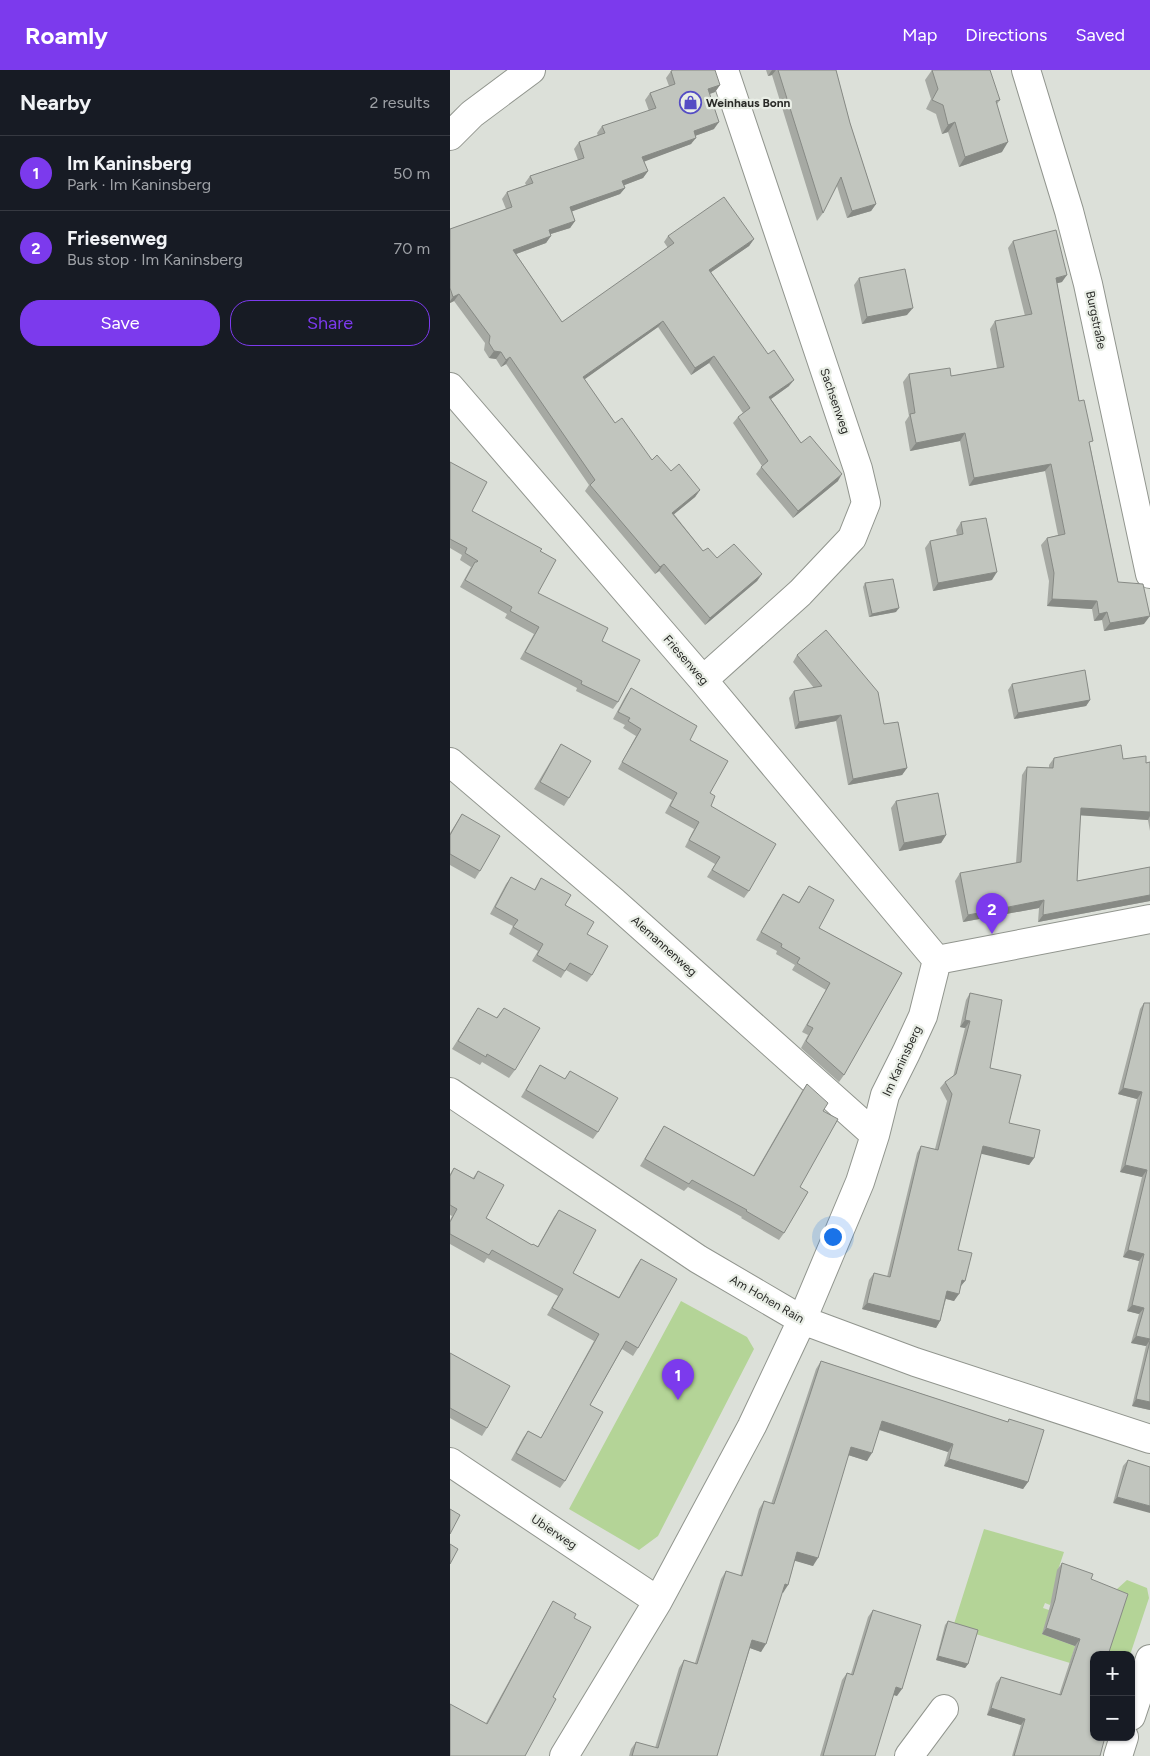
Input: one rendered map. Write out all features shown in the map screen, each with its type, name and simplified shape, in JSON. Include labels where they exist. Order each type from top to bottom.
[{"type":"street","points":[[450,136],[472,114],[531,70]]},
{"type":"street","name":"Sachsenweg","points":[[703,680],[800,593],[852,538],[866,503],[858,469],[724,70]]},
{"type":"street","name":"Burgstraße","points":[[1026,70],[1069,211],[1088,284],[1150,574]]},
{"type":"street","name":"Friesenweg","points":[[450,387],[703,680],[937,960]]},
{"type":"street","name":"Alemannenweg","points":[[450,762],[614,902],[875,1135]]},
{"type":"street","points":[[937,960],[1150,919]]},
{"type":"street","name":"Im Kaninsberg","points":[[564,1756],[658,1602],[752,1426],[802,1320],[860,1182],[875,1135],[884,1095],[923,1016],[937,960]]},
{"type":"street","name":"Am Hohen Rain","points":[[450,1092],[698,1259],[802,1320],[915,1362],[1150,1439]]},
{"type":"street","name":"Ubierweg","points":[[450,1462],[658,1602]]},
{"type":"street","points":[[1135,1704],[1150,1659]]},
{"type":"street","points":[[909,1756],[944,1709]]},
{"type":"street","points":[[1118,1756],[1123,1741]]},
{"type":"green space","points":[[681,1301],[747,1337],[754,1349],[658,1536],[639,1550],[569,1509]]},
{"type":"green space","points":[[984,1529],[1064,1552],[1057,1573],[1061,1575],[1050,1605],[1045,1603],[1043,1608],[1055,1612],[1042,1634],[1075,1646],[1070,1663],[953,1627]]},
{"type":"green space","points":[[1127,1580],[1147,1588],[1149,1598],[1131,1651],[1106,1651],[1106,1599]]},
{"type":"building","points":[[715,70],[720,85],[708,89],[719,122],[694,131],[696,138],[642,157],[648,171],[622,181],[625,188],[570,207],[575,221],[549,230],[551,236],[513,250],[562,322],[674,243],[668,236],[724,197],[754,239],[709,270],[768,354],[774,350],[794,380],[769,397],[801,443],[810,436],[842,474],[798,511],[761,467],[768,461],[738,417],[750,408],[714,356],[695,368],[663,321],[583,377],[615,423],[622,418],[652,460],[657,455],[671,471],[679,464],[700,490],[672,513],[703,551],[708,548],[717,558],[734,544],[762,574],[710,618],[664,564],[660,567],[590,485],[595,480],[510,357],[506,360],[501,352],[494,351],[489,343],[490,336],[459,294],[453,297],[450,288],[450,229],[512,207],[507,192],[533,183],[530,176],[584,158],[579,142],[605,133],[602,126],[656,108],[650,93],[675,84],[671,71]]},
{"type":"building","points":[[778,70],[836,70],[850,123],[876,204],[852,211],[841,177],[823,213]]},
{"type":"building","points":[[932,70],[990,70],[1000,100],[996,101],[1008,142],[965,157],[955,122],[948,125],[943,105],[932,100],[938,89]]},
{"type":"building","points":[[1056,230],[1067,275],[1056,278],[1079,401],[1084,400],[1093,441],[1089,442],[1118,582],[1143,584],[1150,616],[1110,623],[1107,612],[1099,614],[1097,601],[1052,599],[1054,573],[1047,538],[1065,534],[1051,464],[974,478],[965,433],[916,443],[910,414],[915,413],[909,374],[950,368],[951,376],[1004,367],[995,321],[1032,314],[1013,241]]},
{"type":"building","points":[[905,269],[913,308],[867,317],[859,278]]},
{"type":"building","points":[[450,462],[487,482],[472,511],[542,549],[540,551],[556,560],[538,593],[608,628],[602,641],[640,660],[618,702],[581,684],[582,681],[525,652],[539,627],[510,611],[512,607],[465,580],[475,562],[478,561],[465,553],[467,548],[450,539]]},
{"type":"building","points":[[986,518],[997,572],[938,583],[930,541],[963,534],[961,522]]},
{"type":"building","points":[[893,579],[899,608],[872,614],[865,583]]},
{"type":"building","points":[[826,630],[878,692],[884,724],[898,722],[907,768],[853,779],[841,715],[799,722],[794,691],[822,686],[797,655]]},
{"type":"building","points":[[1085,670],[1090,700],[1018,713],[1012,684]]},
{"type":"building","points":[[631,688],[697,726],[690,740],[728,761],[710,793],[715,796],[711,806],[776,844],[749,891],[712,870],[720,857],[689,840],[699,822],[670,806],[677,793],[622,762],[641,729],[628,721],[630,718],[618,712]]},
{"type":"building","points":[[561,744],[591,761],[569,798],[540,782]]},
{"type":"building","points":[[1121,745],[1123,759],[1146,756],[1146,763],[1150,762],[1150,812],[1081,808],[1077,881],[1150,867],[1150,895],[1043,915],[1044,900],[968,915],[960,873],[1021,862],[1027,767],[1053,768],[1054,758]]},
{"type":"building","points":[[938,793],[946,835],[904,843],[896,801]]},
{"type":"building","points":[[462,814],[500,836],[480,871],[450,854],[450,835]]},
{"type":"building","points":[[511,877],[535,890],[541,878],[571,895],[565,905],[594,922],[587,934],[608,946],[592,975],[570,963],[565,971],[537,955],[543,944],[513,927],[518,920],[495,907]]},
{"type":"building","points":[[809,886],[834,900],[819,928],[902,973],[844,1075],[806,1041],[813,1028],[807,1025],[830,983],[797,963],[800,958],[781,947],[782,944],[761,932],[783,894],[799,903]]},
{"type":"building","points":[[970,993],[1002,1000],[990,1068],[1021,1075],[1009,1123],[1040,1130],[1034,1158],[983,1146],[958,1250],[972,1253],[965,1281],[962,1280],[959,1294],[947,1291],[940,1321],[867,1303],[874,1273],[890,1277],[921,1146],[938,1150],[952,1094],[945,1082],[956,1074],[970,1021],[965,1020]]},
{"type":"building","points":[[1144,1003],[1150,1003],[1150,1339],[1136,1336],[1144,1308],[1132,1305],[1144,1254],[1128,1250],[1147,1170],[1125,1165],[1142,1092],[1123,1088]]},
{"type":"building","points":[[478,1008],[497,1018],[504,1008],[540,1028],[515,1070],[487,1054],[486,1057],[458,1041]]},
{"type":"building","points":[[540,1065],[565,1079],[570,1071],[618,1098],[598,1132],[526,1090]]},
{"type":"building","points":[[807,1084],[828,1103],[823,1111],[838,1119],[800,1187],[808,1192],[784,1233],[692,1180],[689,1184],[645,1159],[664,1126],[754,1176]]},
{"type":"building","points":[[454,1168],[474,1179],[478,1171],[504,1185],[486,1218],[532,1245],[538,1247],[559,1210],[596,1230],[573,1273],[619,1298],[641,1259],[677,1279],[638,1348],[626,1341],[590,1405],[603,1412],[565,1481],[516,1453],[528,1431],[541,1438],[599,1334],[552,1308],[563,1289],[492,1250],[489,1255],[450,1234],[450,1222],[457,1209],[450,1205],[450,1176]]},
{"type":"building","points":[[1150,1341],[1150,1402],[1136,1399]]},
{"type":"building","points":[[450,1353],[510,1386],[487,1428],[450,1408]]},
{"type":"building","points":[[821,1361],[1008,1422],[1009,1419],[1044,1430],[1028,1482],[949,1459],[953,1444],[882,1421],[872,1453],[851,1447],[818,1558],[797,1552],[788,1585],[785,1584],[766,1644],[752,1640],[717,1756],[632,1756],[636,1742],[658,1748],[684,1660],[697,1664],[726,1571],[742,1576],[764,1501],[774,1504]]},
{"type":"building","points":[[1128,1460],[1150,1467],[1150,1506],[1117,1497]]},
{"type":"building","points":[[450,1509],[460,1515],[450,1534]]},
{"type":"building","points":[[450,1544],[458,1549],[450,1564]]},
{"type":"building","points":[[1062,1563],[1093,1574],[1091,1579],[1128,1594],[1109,1651],[1090,1651],[1090,1741],[1104,1741],[1100,1756],[1014,1756],[1025,1719],[991,1708],[1001,1677],[1061,1695],[1080,1639],[1046,1628],[1055,1600]]},
{"type":"building","points":[[553,1601],[576,1614],[574,1618],[591,1627],[553,1697],[556,1699],[525,1756],[450,1756],[450,1704],[487,1724]]},
{"type":"building","points":[[873,1610],[921,1625],[902,1689],[896,1687],[875,1756],[823,1756],[847,1673],[853,1675]]},
{"type":"building","points":[[948,1621],[978,1630],[968,1664],[938,1656]]},
{"type":"place","name":"Weinhaus Bonn","points":[[690,103]]},
{"type":"place","name":"Friesenweg","points":[[992,934]]},
{"type":"place","name":"Im Kaninsberg","points":[[678,1400]]}]
